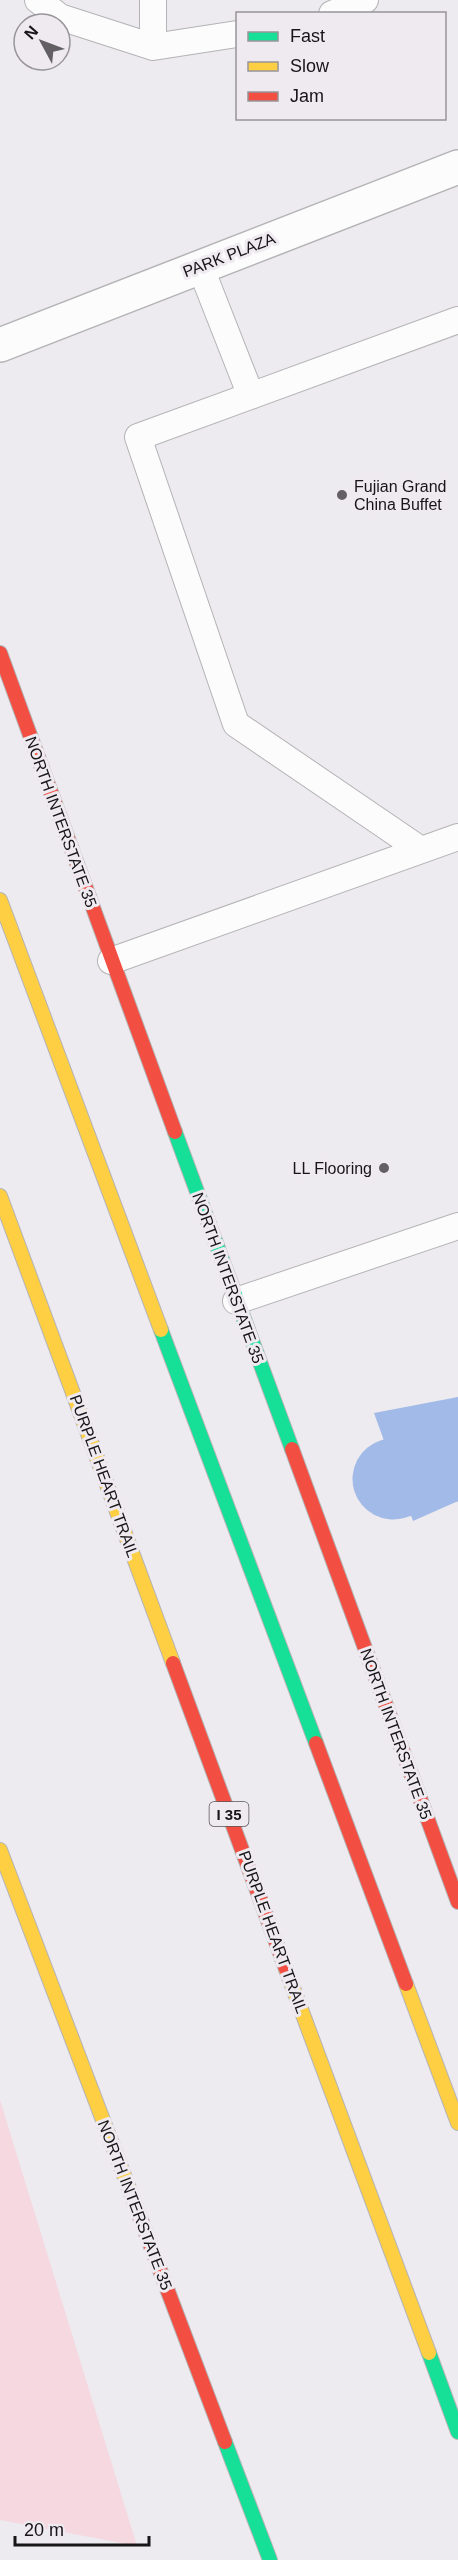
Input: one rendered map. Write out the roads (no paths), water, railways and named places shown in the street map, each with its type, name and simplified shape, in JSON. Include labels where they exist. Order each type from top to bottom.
[{"type":"main road","name":"NORTH INTERSTATE 35","points":[[0,653],[111,961],[456,1891]]},
{"type":"main road","points":[[0,900],[458,2123]]},
{"type":"main road","name":"PURPLE HEART TRAIL","points":[[0,1196],[458,2432]]},
{"type":"main road","name":"NORTH INTERSTATE 35","points":[[0,1850],[270,2560]]},
{"type":"street","name":"PARK PLAZA","points":[[0,345],[458,167]]},
{"type":"lane","points":[[38,0],[60,17],[153,47],[236,34]]},
{"type":"lane","points":[[153,0],[153,47]]},
{"type":"lane","points":[[337,12],[365,0]]},
{"type":"lane","points":[[200,266],[251,396]]},
{"type":"lane","points":[[421,850],[236,724],[138,437],[458,320]]},
{"type":"lane","points":[[111,961],[458,837]]},
{"type":"lane","points":[[237,1301],[458,1226]]},
{"type":"water","points":[[458,1397],[458,1501],[413,1521],[374,1413]]},
{"type":"waterway","points":[[393,1479],[458,1459]]},
{"type":"place","name":"Fujian Grand China Buffet","points":[[342,495]]},
{"type":"place","name":"LL Flooring","points":[[384,1168]]}]
